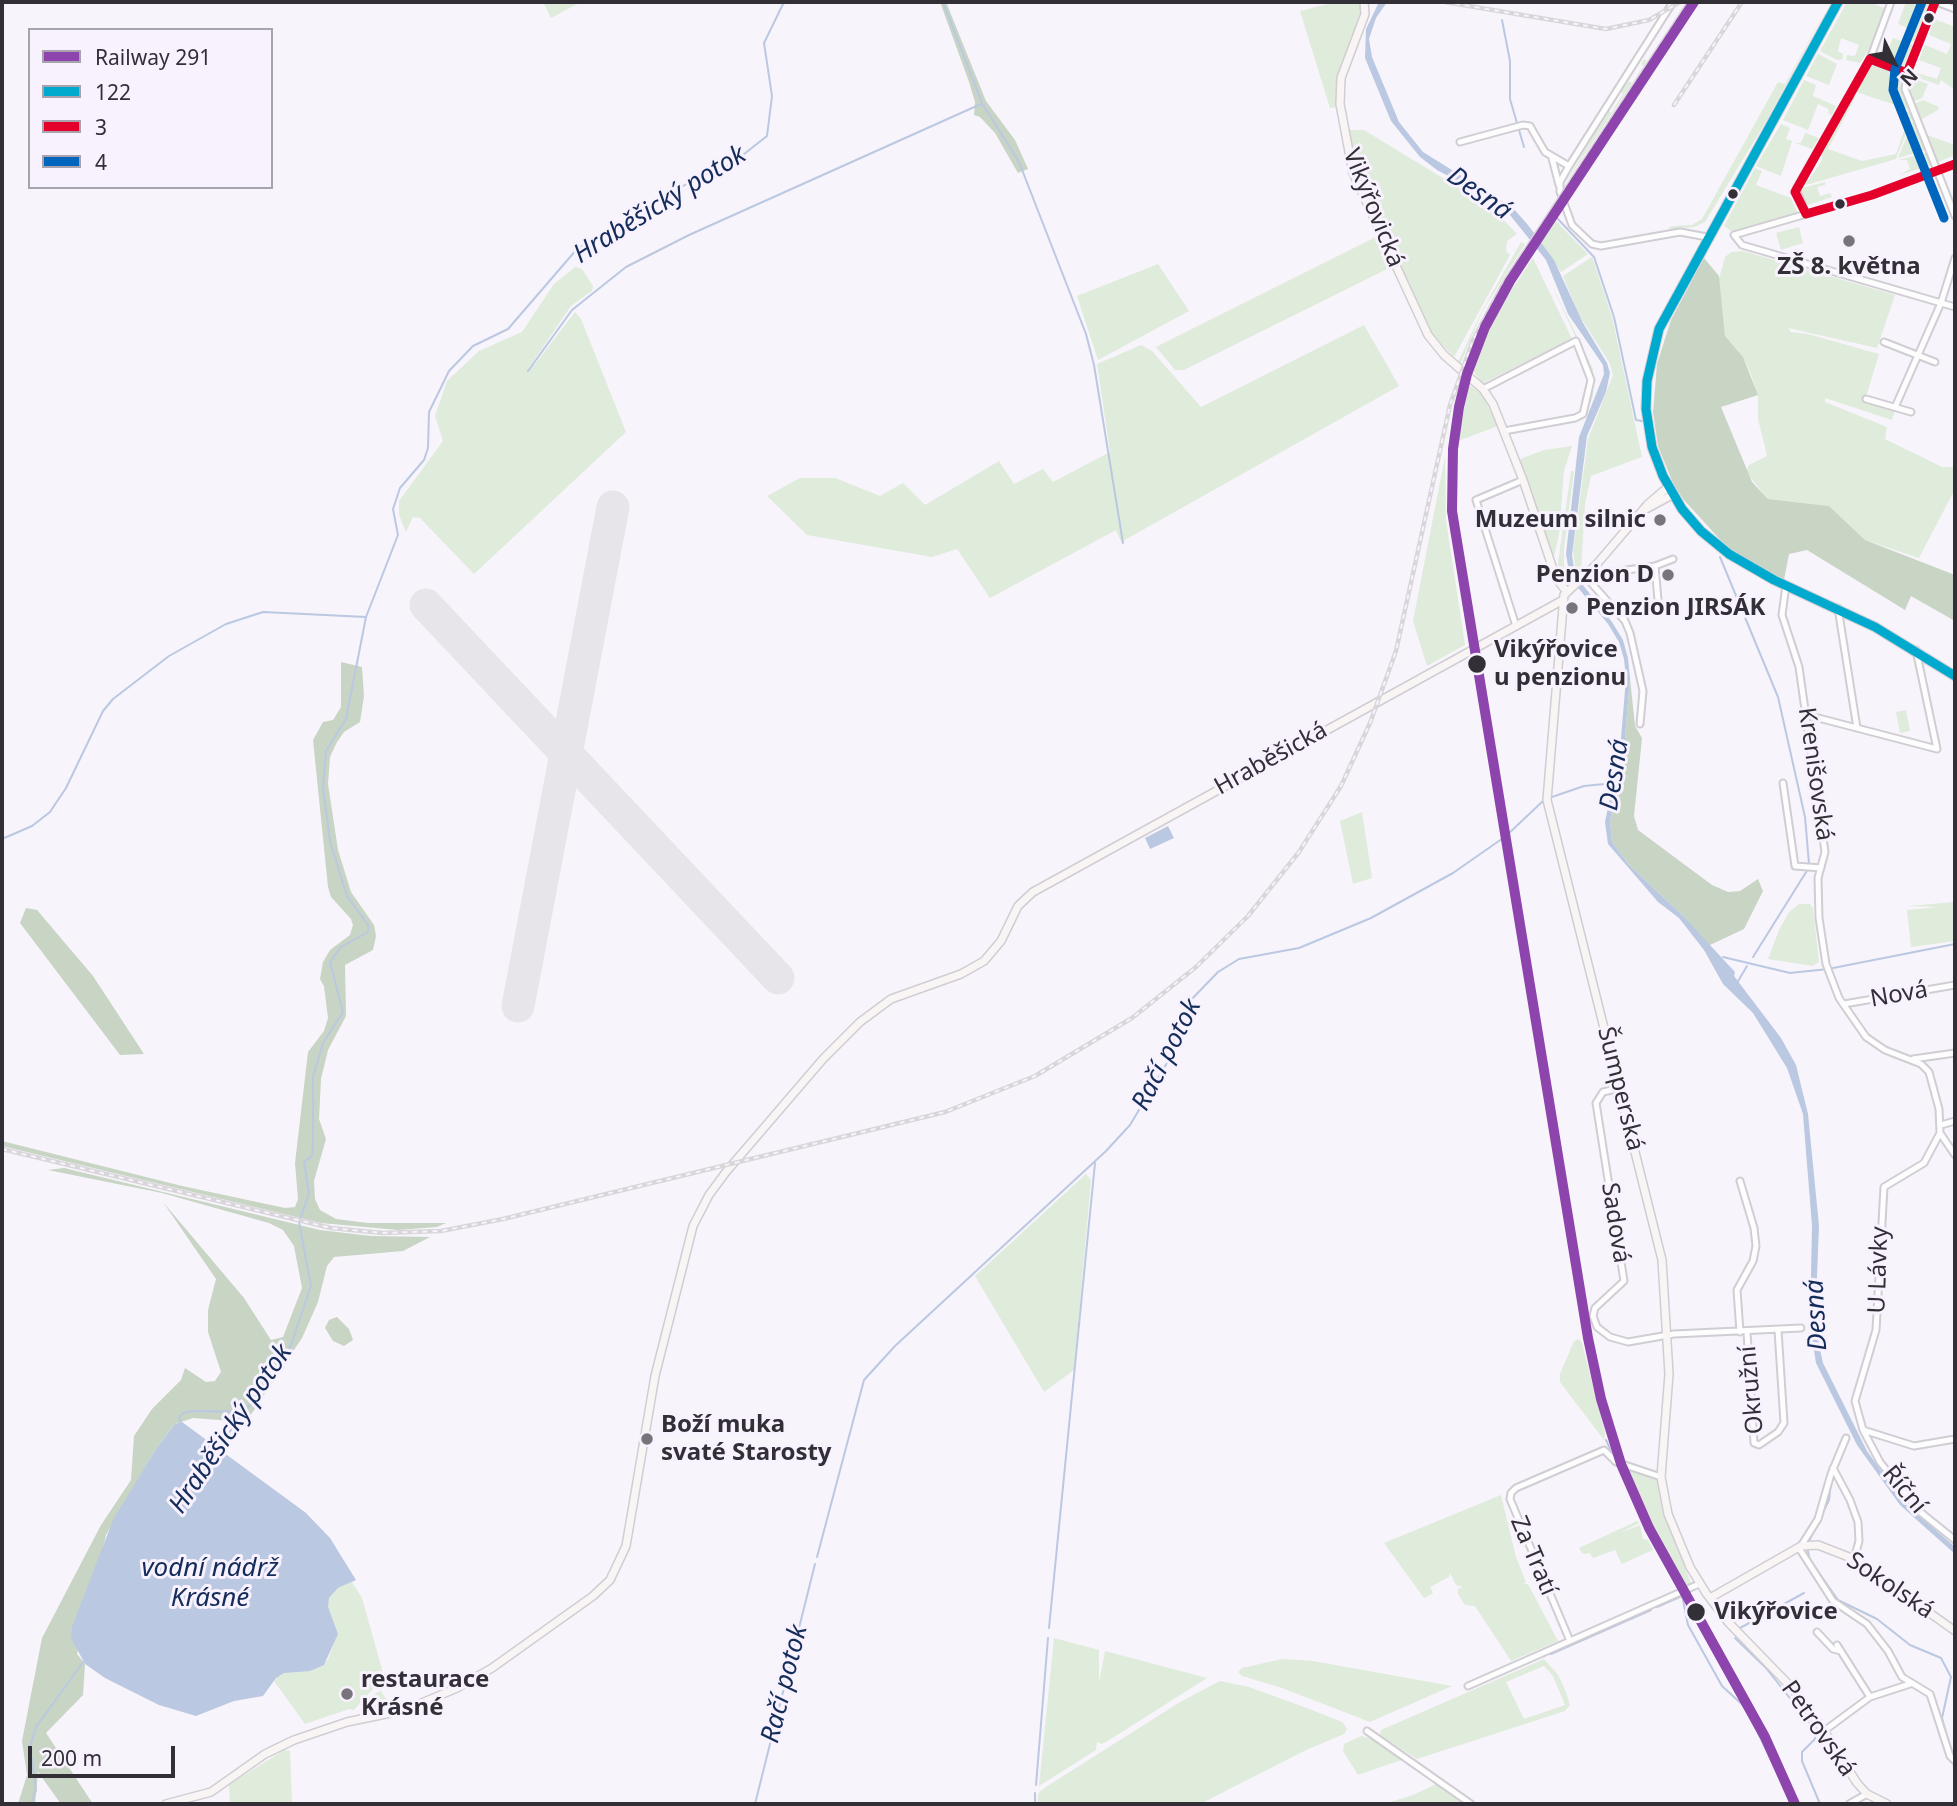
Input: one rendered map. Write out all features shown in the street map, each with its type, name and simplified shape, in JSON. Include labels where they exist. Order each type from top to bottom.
[{"type":"main road","points":[[1838,2],[1677,291],[1655,340],[1647,381],[1647,420],[1652,447],[1670,491],[1695,524],[1717,545],[1786,585],[1838,608],[1916,650],[1955,676]]},
{"type":"street","name":"Vikýřovická","points":[[1364,2],[1365,14],[1341,78],[1340,104],[1351,165],[1426,332],[1444,355],[1483,389],[1504,430],[1556,578],[1569,588]]},
{"type":"street","points":[[1559,185],[1673,2]]},
{"type":"street","points":[[1806,214],[1796,189],[1870,59],[1891,2]]},
{"type":"street","points":[[1955,9],[1935,2],[1907,73],[1907,95],[1955,214]]},
{"type":"street","points":[[1870,59],[1907,73]]},
{"type":"street","points":[[1460,142],[1523,125],[1535,131],[1545,152],[1569,166]]},
{"type":"street","points":[[1552,158],[1564,211],[1585,239],[1601,246],[1674,232],[1707,237]]},
{"type":"street","points":[[1955,164],[1734,235],[1742,244],[1955,307]]},
{"type":"street","points":[[1896,405],[1941,303],[1955,258]]},
{"type":"street","points":[[1483,389],[1576,341],[1591,380],[1581,416],[1504,430]]},
{"type":"street","points":[[1884,342],[1935,362]]},
{"type":"street","points":[[1867,399],[1896,405],[1911,412]]},
{"type":"street","points":[[1516,626],[1476,500],[1522,477]]},
{"type":"street","points":[[1569,588],[1583,577],[1643,511],[1670,491]]},
{"type":"street","points":[[1583,577],[1655,566],[1673,559]]},
{"type":"street","points":[[1655,566],[1658,600]]},
{"type":"street","points":[[1583,577],[1625,621],[1630,633],[1643,691],[1640,724]]},
{"type":"street","name":"Krenišovská","points":[[1786,585],[1782,615],[1800,667],[1825,852],[1821,868],[1819,918],[1826,964],[1844,1004],[1866,1037],[1885,1050],[1913,1059]]},
{"type":"street","name":"Šumperská","points":[[1569,588],[1563,600],[1547,798],[1658,1241],[1668,1335],[1669,1374],[1661,1477],[1668,1514],[1699,1584]]},
{"type":"street","name":"Hraběšická","points":[[166,1804],[211,1792],[265,1754],[294,1740],[347,1722],[412,1708],[457,1688],[492,1668],[602,1588],[618,1569],[626,1546],[655,1376],[688,1243],[709,1195],[769,1121],[860,1022],[898,995],[973,968],[1001,941],[1018,906],[1033,892],[1563,600]]},
{"type":"street","points":[[1838,608],[1857,727]]},
{"type":"street","points":[[1807,715],[1937,749],[1916,650]]},
{"type":"street","points":[[1783,783],[1795,866],[1821,868]]},
{"type":"street","name":"Nová","points":[[1844,1004],[1955,985]]},
{"type":"street","points":[[1913,1059],[1955,1053]]},
{"type":"street","points":[[1913,1059],[1928,1072],[1941,1125],[1940,1133],[1955,1155]]},
{"type":"street","name":"Sadová","points":[[1620,1087],[1603,1092],[1596,1102],[1624,1281],[1595,1308],[1594,1323],[1601,1333],[1628,1342],[1668,1335]]},
{"type":"street","points":[[1941,1125],[1955,1121]]},
{"type":"street","name":"U Lávky","points":[[1863,1430],[1855,1401],[1876,1330],[1884,1187],[1924,1163],[1940,1133]]},
{"type":"street","points":[[1740,1181],[1754,1228],[1756,1247],[1737,1290],[1744,1332]]},
{"type":"street","points":[[1668,1335],[1801,1328]]},
{"type":"street","name":"Okružní","points":[[1744,1332],[1754,1443],[1759,1445],[1778,1432],[1784,1423],[1779,1330]]},
{"type":"street","points":[[1863,1430],[1914,1446],[1955,1439]]},
{"type":"street","name":"Říční","points":[[1863,1430],[1880,1462],[1919,1511],[1955,1541]]},
{"type":"street","points":[[1710,1598],[1804,1546],[1818,1518],[1832,1470],[1846,1438]]},
{"type":"street","name":"Za Tratí","points":[[1570,1642],[1510,1499],[1511,1493],[1516,1488],[1604,1450],[1616,1462],[1661,1477]]},
{"type":"street","points":[[1832,1470],[1858,1522],[1859,1541],[1854,1559]]},
{"type":"street","points":[[1804,1546],[1833,1601],[1867,1624],[1888,1651],[1902,1677],[1934,1700],[1950,1756],[1955,1761]]},
{"type":"street","name":"Sokolská","points":[[1804,1546],[1828,1547],[1854,1559],[1955,1631]]},
{"type":"street","points":[[1468,1686],[1699,1584]]},
{"type":"street","name":"Petrovská","points":[[1699,1584],[1728,1622],[1793,1688],[1825,1731],[1846,1771],[1867,1794],[1887,1804]]},
{"type":"street","points":[[1817,1632],[1833,1649],[1839,1648],[1870,1697]]},
{"type":"street","points":[[1825,1731],[1870,1697],[1910,1684]]},
{"type":"street","points":[[1367,1731],[1471,1804]]},
{"type":"street","points":[[1849,1804],[1867,1794]]},
{"type":"green space","points":[[543,2],[581,2],[551,18]]},
{"type":"green space","points":[[940,2],[946,2],[986,101],[1015,140],[1028,169],[1018,173],[995,133],[980,117],[974,115],[975,102],[969,82]]},
{"type":"green space","points":[[1336,2],[1359,2],[1361,14],[1337,78],[1337,107],[1330,108],[1300,11]]},
{"type":"green space","points":[[1830,2],[1768,118],[1705,222],[1694,227],[1670,230],[1669,227],[1692,225],[1702,219],[1778,82],[1785,84]]},
{"type":"green space","points":[[1847,2],[1870,2],[1886,9],[1872,44],[1860,63],[1846,60],[1847,55],[1855,56],[1859,45],[1841,38],[1838,51],[1843,54],[1843,59],[1837,60],[1820,51]]},
{"type":"green space","points":[[1906,2],[1930,3],[1914,42],[1909,40],[1912,30],[1898,24]]},
{"type":"green space","points":[[1934,19],[1955,27],[1955,90],[1941,80],[1939,85],[1913,76],[1914,72],[1937,79],[1941,68],[1919,60],[1925,45],[1947,54],[1951,44],[1929,35]]},
{"type":"green space","points":[[1893,38],[1913,45],[1904,67],[1884,59]]},
{"type":"green space","points":[[1818,54],[1837,64],[1829,85],[1806,76]]},
{"type":"green space","points":[[1644,59],[1647,61],[1562,188],[1609,111],[1611,113],[1623,94],[1621,92],[1629,81],[1632,83],[1643,66],[1641,64]]},
{"type":"green space","points":[[1876,63],[1900,74],[1901,90],[1908,109],[1856,92],[1868,65]]},
{"type":"green space","points":[[1912,78],[1928,84],[1922,98],[1913,102],[1909,88]]},
{"type":"green space","points":[[1804,80],[1816,85],[1813,96],[1836,106],[1832,115],[1828,113],[1829,109],[1818,104],[1808,130],[1783,120]]},
{"type":"green space","points":[[1853,95],[1856,96],[1828,149],[1862,161],[1896,154],[1909,116],[1904,113],[1909,111],[1912,118],[1896,159],[1799,187],[1804,178],[1809,180],[1822,160],[1822,148]]},
{"type":"green space","points":[[1923,100],[1939,107],[1920,120],[1914,104]]},
{"type":"green space","points":[[1913,121],[1925,150],[1898,158]]},
{"type":"green space","points":[[1781,124],[1790,128],[1786,139],[1792,141],[1781,176],[1756,166]]},
{"type":"green space","points":[[1348,130],[1364,130],[1492,208],[1517,234],[1507,241],[1506,251],[1510,255],[1454,357],[1430,331],[1361,179]]},
{"type":"green space","points":[[1805,133],[1819,138],[1812,149],[1795,143],[1801,143]]},
{"type":"green space","points":[[1927,135],[1955,145],[1955,155],[1938,162]]},
{"type":"green space","points":[[1926,153],[1931,165],[1900,175],[1910,169],[1907,160],[1898,160]]},
{"type":"green space","points":[[1755,168],[1762,171],[1756,185],[1791,198],[1798,214],[1734,233],[1724,226]]},
{"type":"green space","points":[[1825,182],[1825,185],[1817,187],[1820,196],[1830,193],[1832,197],[1805,206],[1799,189]]},
{"type":"green space","points":[[1555,220],[1588,254],[1561,272],[1540,241]]},
{"type":"green space","points":[[1799,227],[1803,243],[1781,250],[1776,233]]},
{"type":"green space","points":[[1376,237],[1387,269],[1184,370],[1175,370],[1156,347]]},
{"type":"green space","points":[[1521,242],[1525,244],[1483,310],[1460,365],[1458,362],[1483,309]]},
{"type":"green space","points":[[1743,251],[1895,295],[1877,348],[1788,328],[1791,332],[1808,334],[1879,354],[1866,397],[1895,409],[1892,420],[1825,398],[1825,402],[1887,427],[1885,439],[1942,467],[1955,467],[1955,489],[1919,558],[1865,540],[1829,506],[1768,499],[1746,472],[1749,465],[1767,456],[1758,419],[1758,397],[1751,374],[1743,357],[1725,336],[1719,279],[1725,257],[1731,252]]},
{"type":"green space","points":[[1592,257],[1612,317],[1642,457],[1591,476],[1585,504],[1581,570],[1576,575],[1573,551],[1588,439],[1613,375],[1609,362],[1579,315],[1563,276]]},
{"type":"green space","points":[[1533,258],[1572,339],[1483,383],[1472,370],[1492,319]]},
{"type":"green space","points":[[1704,258],[1719,276],[1725,336],[1743,357],[1758,395],[1721,407],[1752,482],[1768,499],[1829,506],[1865,540],[1955,575],[1955,621],[1911,596],[1905,610],[1807,550],[1789,554],[1784,580],[1735,556],[1683,499],[1673,483],[1658,446],[1653,412],[1657,364],[1671,320]]},
{"type":"green space","points":[[1158,264],[1189,311],[1098,360],[1077,296]]},
{"type":"green space","points":[[575,267],[582,269],[593,286],[592,291],[571,306],[528,369],[535,364],[575,312],[581,319],[626,432],[474,574],[420,518],[413,517],[406,532],[399,515],[399,501],[443,441],[435,416],[447,381],[479,351],[522,332],[554,284]]},
{"type":"green space","points":[[1550,281],[1593,369],[1593,396],[1582,421],[1592,387],[1581,349]]},
{"type":"green space","points":[[1364,325],[1399,386],[1121,542],[1116,530],[990,598],[957,549],[932,557],[807,535],[767,496],[800,478],[835,478],[880,496],[903,483],[925,505],[999,461],[1014,484],[1043,469],[1053,482],[1110,452],[1097,364],[1141,345],[1152,351],[1201,407]]},
{"type":"green space","points":[[1469,385],[1482,394],[1498,426],[1458,441]]},
{"type":"green space","points":[[1572,446],[1564,471],[1559,534],[1553,561],[1520,459],[1544,450]]},
{"type":"green space","points":[[1445,457],[1446,520],[1465,645],[1427,666],[1413,621]]},
{"type":"green space","points":[[1571,471],[1574,471],[1564,548],[1564,579],[1559,572],[1558,563]]},
{"type":"green space","points":[[341,662],[362,667],[364,696],[360,722],[344,732],[330,757],[328,784],[338,850],[351,892],[374,925],[376,936],[373,950],[345,965],[346,1016],[328,1050],[321,1079],[319,1119],[326,1139],[314,1181],[315,1199],[320,1210],[336,1219],[368,1223],[446,1223],[437,1227],[398,1230],[321,1223],[2,1146],[2,1141],[182,1186],[285,1208],[295,1207],[298,1199],[295,1163],[308,1052],[324,1031],[328,1018],[324,986],[320,979],[323,962],[330,950],[350,935],[353,925],[351,919],[331,897],[328,887],[313,740],[323,722],[333,720],[341,707]]},
{"type":"green space","points":[[1630,678],[1635,726],[1642,738],[1634,816],[1638,830],[1712,885],[1728,892],[1740,891],[1758,879],[1763,891],[1744,929],[1708,946],[1682,915],[1629,865],[1612,842],[1610,822],[1624,751]]},
{"type":"green space","points":[[1906,710],[1910,731],[1900,733],[1896,712]]},
{"type":"green space","points":[[1362,812],[1372,878],[1353,884],[1340,821]]},
{"type":"green space","points":[[1955,902],[1955,941],[1911,947],[1907,910],[1937,907],[1907,906]]},
{"type":"green space","points":[[1799,904],[1810,904],[1813,908],[1819,962],[1813,966],[1768,959],[1789,912]]},
{"type":"green space","points":[[26,908],[37,910],[93,976],[144,1054],[120,1055],[20,923]]},
{"type":"green space","points":[[64,1168],[320,1230],[371,1236],[430,1237],[403,1251],[334,1257],[327,1266],[318,1302],[302,1338],[246,1422],[193,1418],[175,1424],[156,1449],[106,1535],[77,1654],[85,1664],[83,1695],[46,1733],[93,1804],[61,1804],[38,1772],[35,1804],[18,1804],[27,1775],[22,1741],[42,1638],[101,1525],[131,1480],[134,1436],[152,1409],[181,1380],[185,1368],[206,1382],[215,1381],[221,1372],[208,1332],[208,1310],[216,1279],[163,1202],[244,1298],[271,1340],[283,1337],[302,1288],[294,1246],[283,1230],[269,1223],[162,1193],[48,1170]]},
{"type":"green space","points":[[1086,1174],[1091,1180],[1074,1370],[1044,1392],[975,1276]]},
{"type":"green space","points":[[337,1317],[349,1329],[353,1340],[344,1346],[333,1341],[325,1328],[329,1320]]},
{"type":"green space","points":[[1579,1339],[1605,1433],[1604,1440],[1560,1382],[1560,1374],[1574,1341]]},
{"type":"green space","points":[[1628,1469],[1657,1480],[1663,1514],[1692,1585],[1684,1589],[1664,1555]]},
{"type":"green space","points":[[1501,1495],[1516,1557],[1526,1582],[1523,1584],[1528,1584],[1558,1641],[1511,1661],[1475,1606],[1465,1605],[1458,1594],[1458,1589],[1463,1587],[1456,1585],[1450,1573],[1449,1577],[1430,1587],[1433,1593],[1424,1598],[1384,1543]]},
{"type":"green space","points":[[1637,1521],[1639,1523],[1620,1533],[1640,1525],[1643,1539],[1648,1540],[1653,1550],[1622,1564],[1615,1550],[1593,1558],[1590,1553],[1583,1554],[1579,1548]]},
{"type":"green space","points":[[352,1582],[362,1598],[383,1673],[381,1680],[354,1710],[349,1709],[305,1724],[274,1681],[279,1675],[291,1671],[310,1671],[328,1660],[337,1634],[327,1607],[329,1598],[338,1588]]},
{"type":"green space","points":[[1054,1638],[1099,1650],[1099,1683],[1105,1651],[1207,1678],[1102,1744],[1097,1742],[1096,1750],[1039,1786]]},
{"type":"green space","points":[[1282,1659],[1313,1661],[1452,1686],[1370,1722],[1282,1688],[1242,1676],[1238,1672],[1242,1668]]},
{"type":"green space","points":[[1544,1659],[1558,1675],[1570,1705],[1565,1711],[1417,1759],[1380,1735],[1381,1730]],"holes":[[[1544,1666],[1553,1676],[1565,1705],[1524,1719],[1506,1682]]]},
{"type":"green space","points":[[1220,1681],[1249,1687],[1312,1710],[1342,1722],[1347,1729],[1344,1734],[1306,1750],[1200,1804],[1037,1804],[1039,1792],[1046,1787],[1180,1702]]},
{"type":"green space","points":[[381,1691],[386,1699],[384,1708],[380,1712],[364,1714],[364,1708],[376,1693]]},
{"type":"green space","points":[[1361,1736],[1373,1739],[1404,1759],[1358,1775],[1343,1751],[1344,1744]]},
{"type":"green space","points":[[284,1750],[290,1751],[292,1804],[230,1804],[229,1785]]},
{"type":"green space","points":[[1438,1783],[1465,1804],[1384,1804],[1413,1795]]},
{"type":"water","name":"Desná","points":[[1379,2],[1387,2],[1376,18],[1369,39],[1372,57],[1399,122],[1423,152],[1513,208],[1528,225],[1554,260],[1583,323],[1607,363],[1610,373],[1606,392],[1587,436],[1572,555],[1575,575],[1612,622],[1623,640],[1628,658],[1630,678],[1624,751],[1610,822],[1612,842],[1629,865],[1682,915],[1735,972],[1734,976],[1781,1038],[1796,1065],[1808,1114],[1819,1226],[1815,1325],[1823,1363],[1867,1451],[1904,1502],[1955,1547],[1955,1554],[1900,1505],[1857,1445],[1816,1363],[1810,1325],[1812,1226],[1803,1114],[1787,1068],[1753,1013],[1723,984],[1704,950],[1679,918],[1658,902],[1608,844],[1605,822],[1620,750],[1626,678],[1624,659],[1619,642],[1608,624],[1570,578],[1566,554],[1579,437],[1604,374],[1603,365],[1568,314],[1546,260],[1510,215],[1489,198],[1437,170],[1420,157],[1391,121],[1365,58],[1366,29]]},
{"type":"water","points":[[1168,826],[1174,838],[1150,849],[1145,838]]},
{"type":"water","name":"vodní nádrž Krásné","points":[[182,1422],[306,1513],[330,1538],[356,1580],[338,1588],[329,1598],[328,1607],[338,1634],[324,1665],[310,1671],[284,1673],[276,1678],[263,1696],[234,1701],[196,1716],[159,1705],[105,1678],[85,1664],[71,1638],[72,1627],[113,1520],[156,1449],[175,1424]]},
{"type":"waterway","name":"Hraběšický potok","points":[[218,1447],[271,1378],[291,1345],[311,1286],[299,1222],[309,1194],[304,1162],[312,1156],[313,1077],[323,1043],[343,1012],[330,962],[341,947],[368,932],[368,925],[347,896],[330,842],[323,787],[326,751],[346,719],[366,617],[398,535],[393,509],[400,488],[424,460],[428,448],[429,412],[449,371],[473,346],[508,329],[577,249],[700,176],[730,165],[767,136],[772,96],[764,43],[784,2]]},
{"type":"waterway","points":[[943,2],[982,103],[1019,162],[1086,334],[1094,365],[1123,543]]},
{"type":"waterway","points":[[1502,20],[1510,61],[1510,99],[1524,147]]},
{"type":"waterway","points":[[528,371],[572,310],[626,267],[689,235],[981,104]]},
{"type":"waterway","points":[[1555,216],[1594,257],[1614,317],[1636,420],[1642,421]]},
{"type":"waterway","points":[[1720,557],[1778,697],[1805,817],[1809,864]]},
{"type":"waterway","points":[[2,839],[32,826],[50,812],[66,788],[103,711],[113,699],[169,656],[226,624],[263,612],[366,617]]},
{"type":"waterway","name":"Račí potok","points":[[1549,798],[1584,786],[1615,783]]},
{"type":"waterway","name":"Račí potok","points":[[817,1557],[864,1380],[895,1346],[1106,1151],[1130,1125],[1167,1063],[1179,1019],[1187,1004],[1218,972],[1239,959],[1299,948],[1371,918],[1453,873],[1506,836],[1544,800]]},
{"type":"waterway","points":[[1753,957],[1808,869]]},
{"type":"waterway","points":[[1723,957],[1790,973],[1828,969],[1955,944]]},
{"type":"waterway","points":[[1737,983],[1747,966]]},
{"type":"waterway","points":[[1049,1628],[1095,1163]]},
{"type":"waterway","points":[[181,1424],[179,1418],[183,1413],[193,1411],[246,1412]]},
{"type":"waterway","points":[[1606,1440],[1613,1455]]},
{"type":"waterway","points":[[1830,1471],[1841,1444]]},
{"type":"waterway","points":[[1618,1467],[1646,1528],[1680,1591]]},
{"type":"waterway","points":[[1808,1543],[1829,1500],[1831,1483]]},
{"type":"waterway","points":[[1807,1548],[1810,1560],[1838,1600],[1877,1619],[1910,1645],[1941,1658],[1951,1677],[1942,1718],[1950,1747]]},
{"type":"waterway","name":"Račí potok","points":[[755,1804],[815,1564]]},
{"type":"waterway","points":[[1740,1628],[1804,1593]]},
{"type":"waterway","points":[[1682,1595],[1688,1625],[1722,1686],[1746,1708],[1792,1804]]},
{"type":"waterway","points":[[1657,1607],[1682,1596]]},
{"type":"waterway","points":[[1551,1654],[1651,1610]]},
{"type":"waterway","points":[[1036,1785],[1048,1638]]},
{"type":"waterway","points":[[1735,1638],[1766,1668],[1816,1731],[1815,1739],[1802,1752],[1802,1761],[1820,1804]]},
{"type":"waterway","name":"Hraběšický potok","points":[[31,1804],[36,1790],[30,1747],[36,1727],[83,1662]]},
{"type":"waterway","points":[[1035,1793],[1035,1804]]},
{"type":"runway","points":[[518,1006],[613,507]]},
{"type":"runway","points":[[426,605],[778,978]]},
{"type":"railway","points":[[1445,2],[1606,29],[1649,20],[1680,2]]},
{"type":"railway","points":[[2,1149],[331,1228],[382,1233],[441,1231],[503,1219],[945,1112],[1035,1076],[1132,1018],[1196,967],[1248,916],[1299,852],[1341,786],[1370,723],[1396,651],[1450,405],[1473,340],[1503,284],[1689,2]]},
{"type":"railway","points":[[1674,105],[1742,2]]},
{"type":"rail line","name":"291","points":[[1694,2],[1510,281],[1485,327],[1467,374],[1459,407],[1453,449],[1452,511],[1588,1338],[1601,1399],[1621,1464],[1649,1528],[1765,1737],[1795,1804]]},
{"type":"transit line","name":"122","points":[[1838,2],[1659,329],[1647,381],[1646,409],[1652,447],[1663,476],[1682,509],[1701,531],[1729,554],[1774,580],[1875,627],[1955,676]]},
{"type":"transit line","name":"4","points":[[1922,2],[1895,69],[1893,90],[1944,218]]},
{"type":"transit line","name":"3","points":[[1935,2],[1907,73],[1870,59],[1795,192],[1806,214],[1872,195],[1955,164]]},
{"type":"place","name":"ZŠ 8. května","points":[[1849,241]]},
{"type":"place","name":"Muzeum silnic","points":[[1660,520]]},
{"type":"place","name":"Penzion D","points":[[1668,575]]},
{"type":"place","name":"Penzion JIRSÁK","points":[[1572,608]]},
{"type":"place","name":"Vikýřovice u penzionu","points":[[1477,664]]},
{"type":"place","name":"Boží muka svaté Starosty","points":[[647,1439]]},
{"type":"place","name":"Vikýřovice","points":[[1696,1612]]},
{"type":"place","name":"restaurace Krásné","points":[[347,1694]]}]
